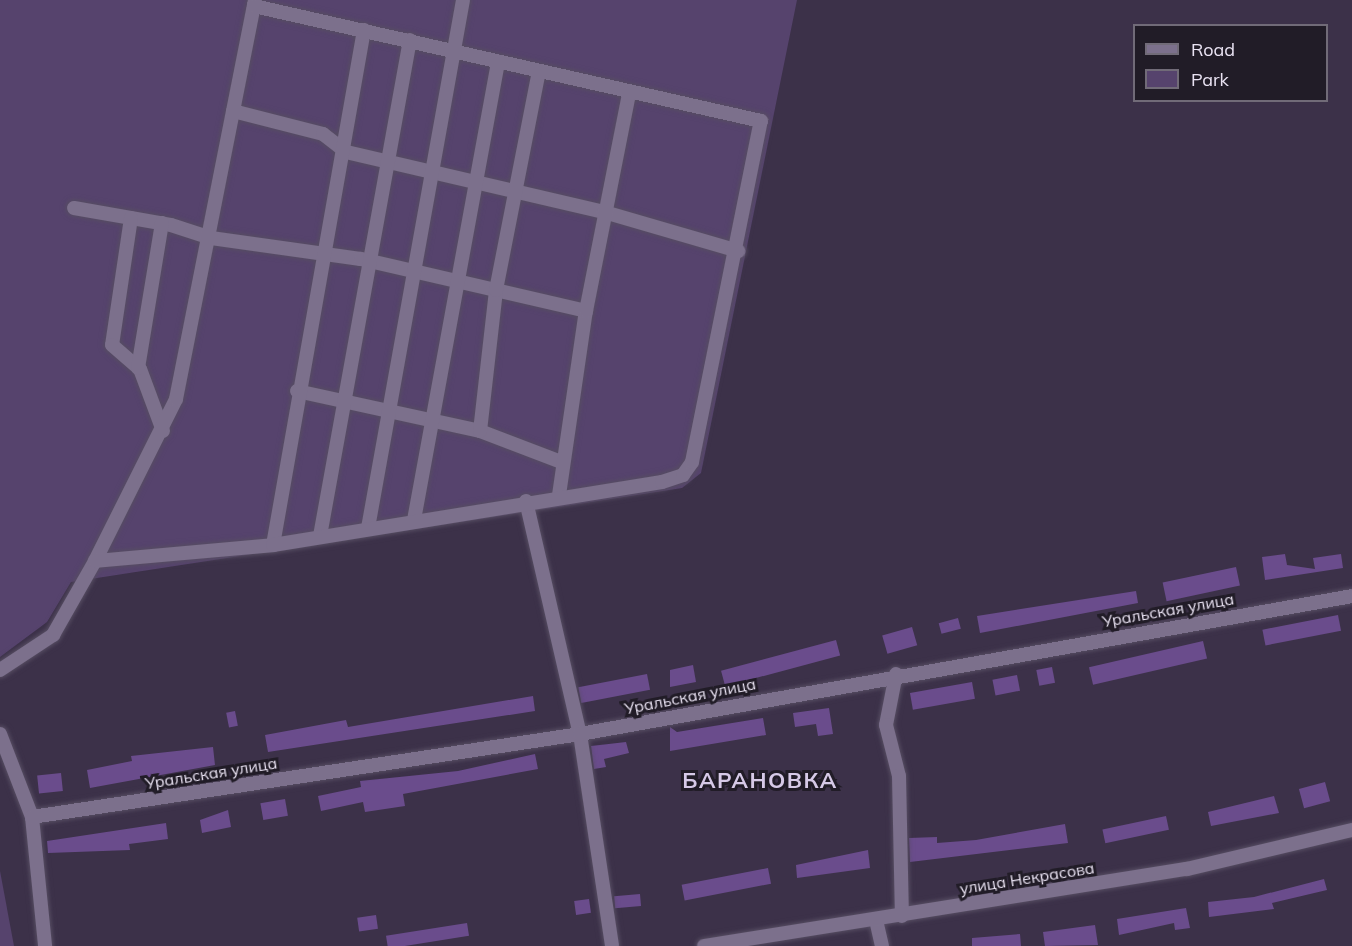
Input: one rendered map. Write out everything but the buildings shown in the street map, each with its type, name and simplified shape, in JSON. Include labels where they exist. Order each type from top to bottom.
[{"type":"street","points":[[368,528],[412,271],[463,0]]},
{"type":"street","points":[[0,670],[53,635],[95,561],[163,431],[176,399],[211,238],[254,3],[628,93],[761,121],[738,251],[689,469],[676,479],[559,495],[273,544],[95,561]]},
{"type":"street","points":[[273,544],[297,391],[322,254],[346,152],[364,30]]},
{"type":"street","points":[[320,536],[367,260],[410,40]]},
{"type":"street","points":[[414,520],[431,421],[437,416],[454,280],[498,62]]},
{"type":"street","points":[[480,431],[496,290],[539,71]]},
{"type":"street","points":[[559,495],[561,462],[586,311],[628,93]]},
{"type":"street","points":[[233,111],[322,134],[346,152],[604,212],[738,251]]},
{"type":"street","points":[[74,208],[162,223],[211,238],[367,260],[586,311]]},
{"type":"street","points":[[131,218],[112,345],[138,368],[163,431]]},
{"type":"street","points":[[138,368],[162,223]]},
{"type":"street","points":[[297,391],[480,431],[561,462]]},
{"type":"street","points":[[526,501],[580,734],[612,946]]},
{"type":"street","name":"Уральская улица","points":[[32,817],[580,734],[896,674],[1352,596]]},
{"type":"street","points":[[896,674],[886,725],[899,776],[902,916]]},
{"type":"street","points":[[0,734],[32,817],[45,946]]},
{"type":"street","name":"улица Некрасова","points":[[704,946],[1187,869],[1352,830]]},
{"type":"street","points":[[876,920],[882,946]]},
{"type":"green space","points":[[0,0],[797,0],[701,473],[682,488],[71,582],[47,622],[0,657]]},
{"type":"green space","points":[[0,871],[14,946],[0,946]]},
{"type":"district","name":"БАРАНОВКА","points":[[760,781]]}]
